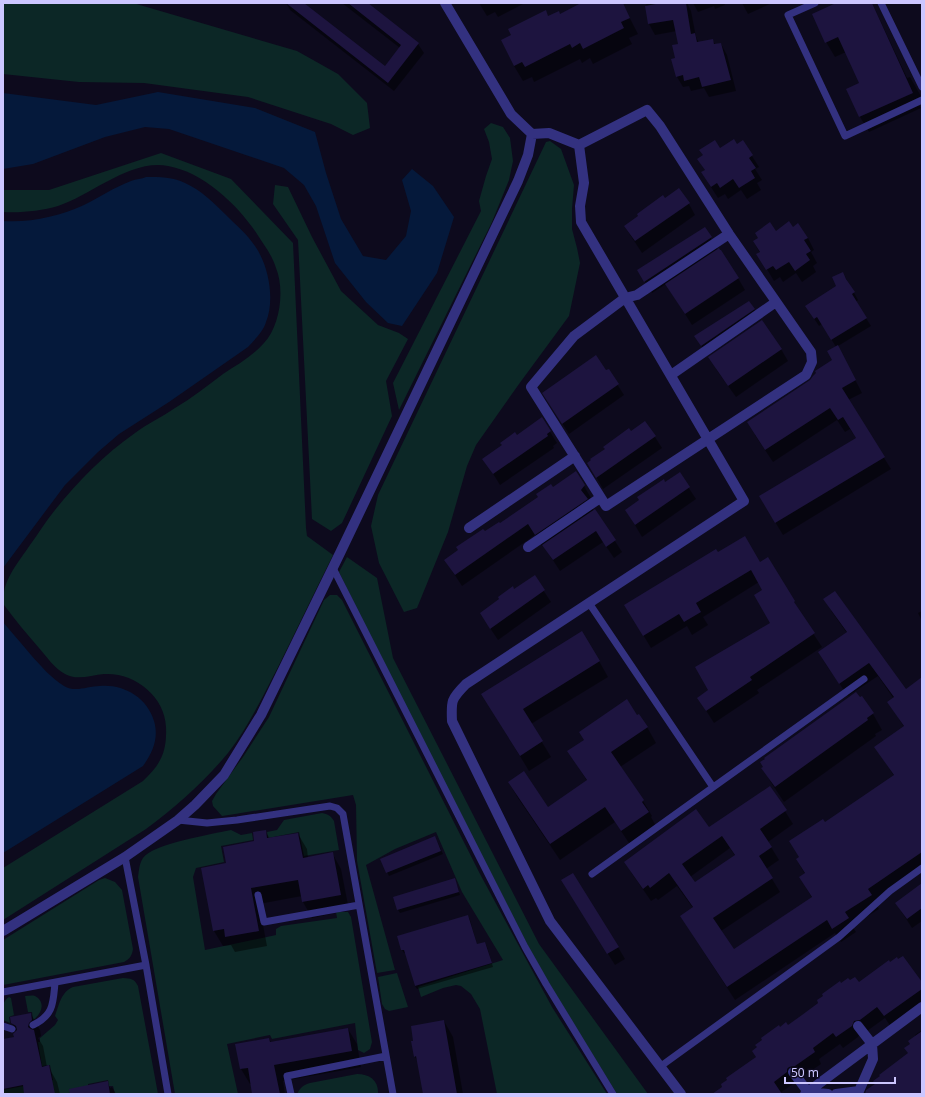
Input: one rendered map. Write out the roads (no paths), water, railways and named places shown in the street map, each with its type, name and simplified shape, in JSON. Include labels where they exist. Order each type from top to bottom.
[{"type":"street","points":[[446,3],[511,114],[532,134],[549,133],[579,145],[647,110],[660,126],[729,234],[811,352],[812,362],[806,375],[606,506],[531,387],[574,336],[625,298],[637,295],[729,234]]},
{"type":"street","points":[[3,931],[125,857],[178,820],[196,805],[224,775],[261,715],[333,568],[518,180],[528,155],[532,134]]},
{"type":"street","points":[[579,145],[584,183],[580,206],[581,222],[744,501],[466,684],[456,694],[452,703],[452,722],[550,921],[681,1094]]},
{"type":"street","points":[[671,375],[776,302]]},
{"type":"street","points":[[470,528],[574,456]]},
{"type":"street","points":[[528,547],[600,498]]},
{"type":"street","points":[[807,1093],[872,1044],[908,1011],[922,1007]]},
{"type":"street","points":[[836,1094],[860,1093],[873,1059],[872,1044],[858,1026]]},
{"type":"street","points":[[793,1072],[807,1093]]},
{"type":"street","points":[[807,1093],[828,1094]]},
{"type":"lane","points":[[815,3],[788,16],[845,136],[922,100]]},
{"type":"lane","points":[[881,3],[922,87]]},
{"type":"lane","points":[[333,568],[525,947],[613,1094]]},
{"type":"lane","points":[[589,603],[714,787]]},
{"type":"lane","points":[[592,874],[864,679]]},
{"type":"lane","points":[[178,820],[207,823],[330,806],[337,808],[343,814],[393,1094]]},
{"type":"lane","points":[[125,857],[146,965],[168,1094]]},
{"type":"lane","points":[[661,1066],[839,937],[890,891],[922,868]]},
{"type":"lane","points":[[258,895],[264,922],[359,905]]},
{"type":"lane","points":[[3,992],[146,965]]},
{"type":"lane","points":[[33,1025],[42,1021],[53,1007],[55,983]]},
{"type":"lane","points":[[3,1026],[12,1029]]},
{"type":"lane","points":[[291,1094],[287,1076],[386,1056]]},
{"type":"water","points":[[158,92],[255,108],[315,132],[326,173],[341,219],[363,256],[386,260],[406,236],[411,211],[402,180],[412,169],[433,186],[454,217],[437,273],[402,326],[388,323],[366,302],[335,263],[316,206],[304,185],[284,168],[169,129],[145,127],[105,137],[33,164],[3,169],[3,93],[96,105]]},
{"type":"water","points":[[146,177],[171,178],[191,186],[212,201],[255,246],[264,263],[269,283],[270,304],[265,326],[248,347],[169,402],[119,434],[98,452],[65,485],[3,568],[3,221],[34,220],[65,212],[84,205],[125,183]]},
{"type":"water","points":[[3,622],[42,668],[64,686],[73,689],[95,686],[117,687],[140,699],[151,713],[156,733],[154,745],[143,766],[3,853]]}]
